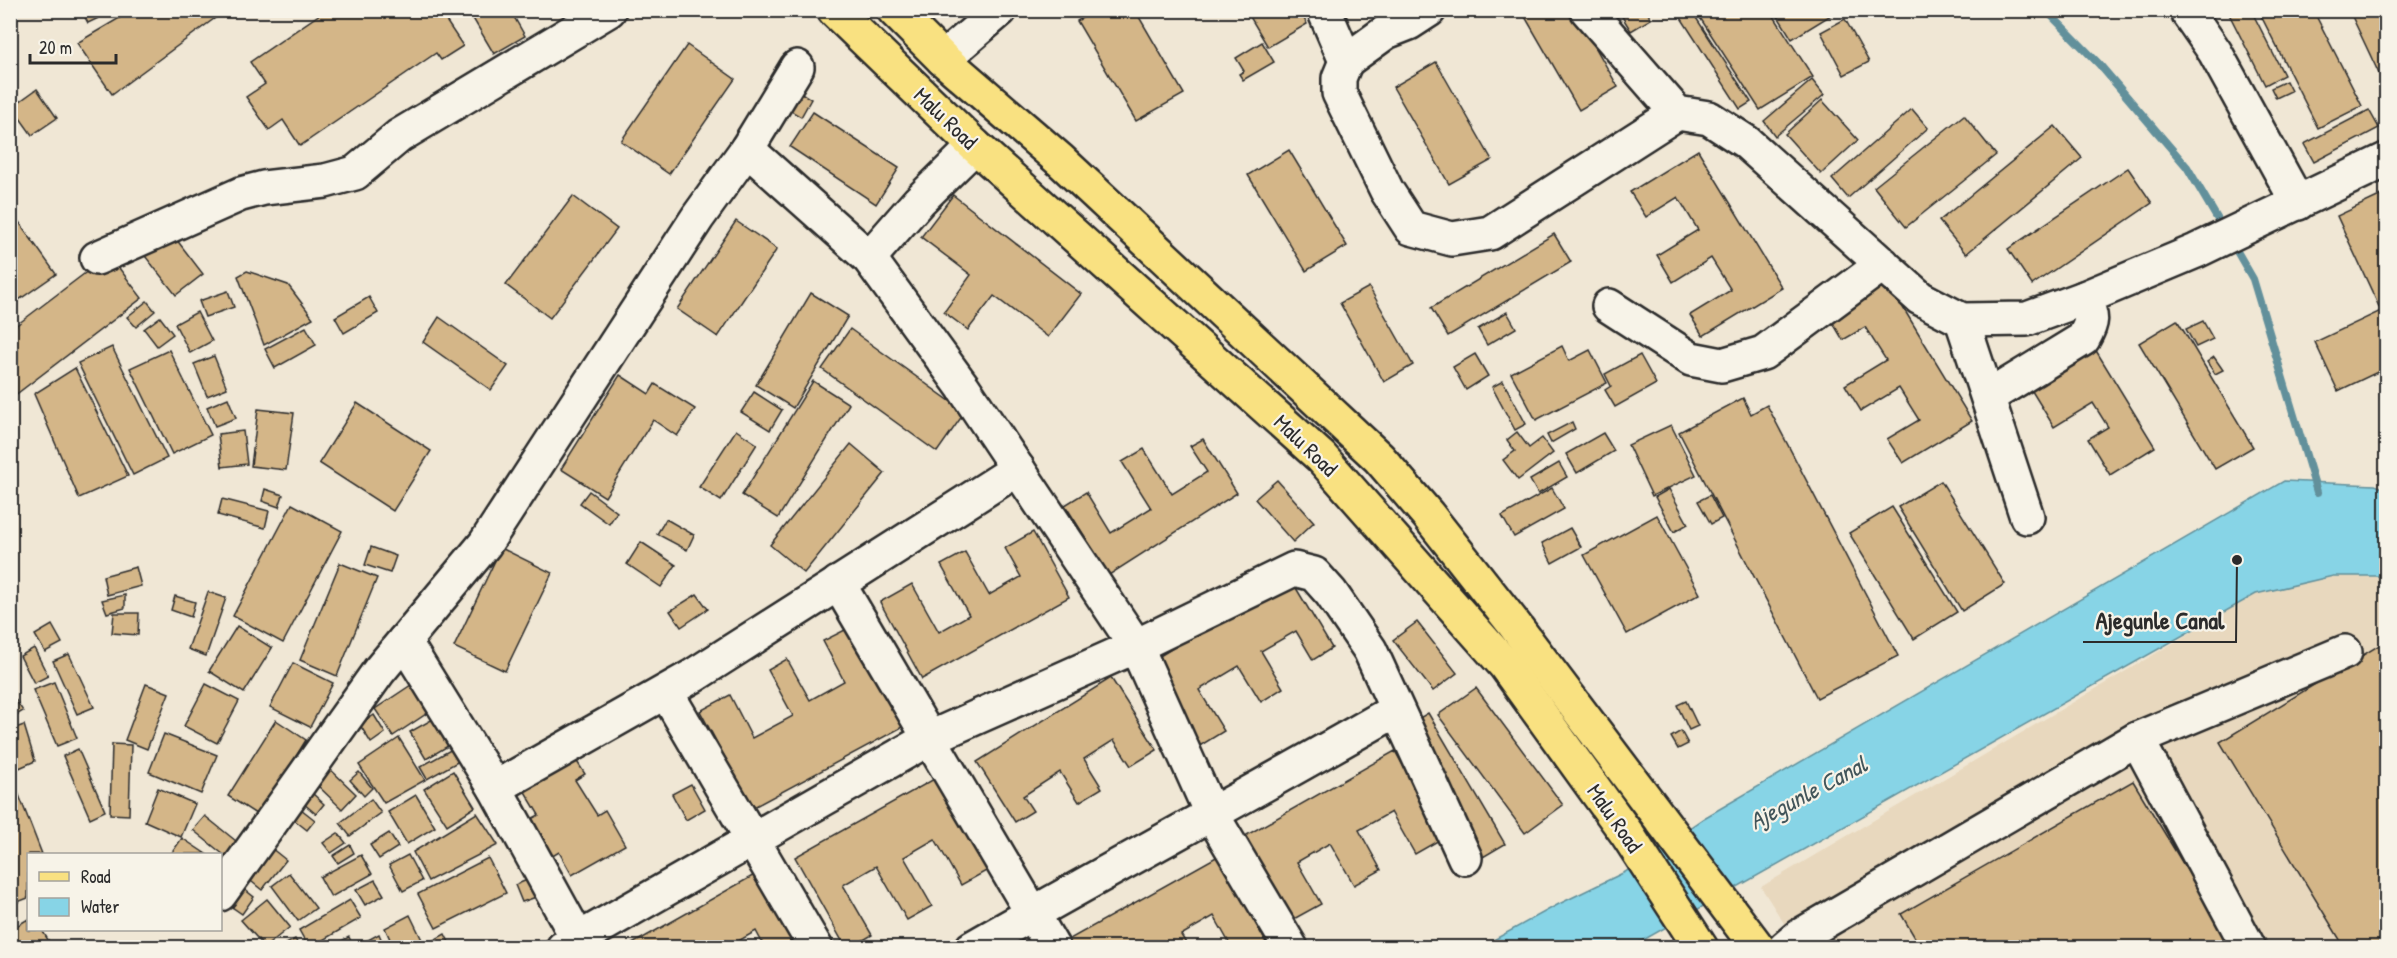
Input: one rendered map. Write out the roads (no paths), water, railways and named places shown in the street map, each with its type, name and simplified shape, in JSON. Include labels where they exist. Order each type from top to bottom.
[{"type":"main road","name":"Malu Road","points":[[834,10],[975,146],[1321,457],[1505,665],[1627,834],[1700,945]]},
{"type":"main road","name":"Malu Road","points":[[894,10],[943,59],[1060,160],[1379,458],[1428,515],[1513,623],[1653,812],[1758,948]]},
{"type":"main road","points":[[1032,197],[1060,160]]},
{"type":"street","points":[[97,258],[241,194],[264,188],[325,181],[355,173],[399,136],[609,10]]},
{"type":"street","points":[[943,59],[1000,10]]},
{"type":"street","points":[[1324,10],[1346,61]]},
{"type":"street","points":[[1429,10],[1409,23],[1386,32],[1346,61],[1339,78],[1339,93],[1387,190],[1411,228],[1452,239],[1490,233],[1677,113]]},
{"type":"street","points":[[1587,10],[1677,113],[1709,118],[1746,142],[1920,298],[1962,320],[2027,319],[2084,298],[2196,251],[2386,160]]},
{"type":"street","points":[[2186,10],[2215,52],[2294,205]]},
{"type":"street","points":[[222,891],[379,671],[485,544],[698,217],[747,149],[797,67]]},
{"type":"street","points":[[869,258],[919,201],[975,146]]},
{"type":"street","points":[[747,149],[869,258],[963,387],[1136,646],[1211,813],[1291,948]]},
{"type":"street","points":[[1609,306],[1691,359],[1722,365],[1763,353],[1883,264]]},
{"type":"street","points":[[1988,397],[2083,339],[2092,325],[2092,317],[2084,298]]},
{"type":"street","points":[[1962,320],[2027,516]]},
{"type":"street","points":[[495,788],[666,692],[1018,469]]},
{"type":"street","points":[[404,641],[495,788],[575,945],[930,738],[1136,646],[1294,569],[1314,574],[1331,593],[1370,650],[1465,858]]},
{"type":"street","points":[[838,583],[1053,948]]},
{"type":"street","points":[[1785,948],[1798,937],[2137,738],[2345,652]]},
{"type":"street","points":[[666,692],[816,948]]},
{"type":"street","points":[[972,948],[1396,710]]},
{"type":"street","points":[[2137,738],[2249,948]]},
{"type":"water","points":[[2284,481],[2375,485],[2386,489],[2386,576],[2333,576],[2256,594],[1631,947],[1479,948],[1559,904],[1625,872],[1704,818]]},
{"type":"waterway","points":[[2046,10],[2099,64],[2187,167],[2224,230]]},
{"type":"waterway","points":[[2231,241],[2253,279],[2317,492]]},
{"type":"place","name":"Ajegunle Canal","points":[[2237,560]]}]
